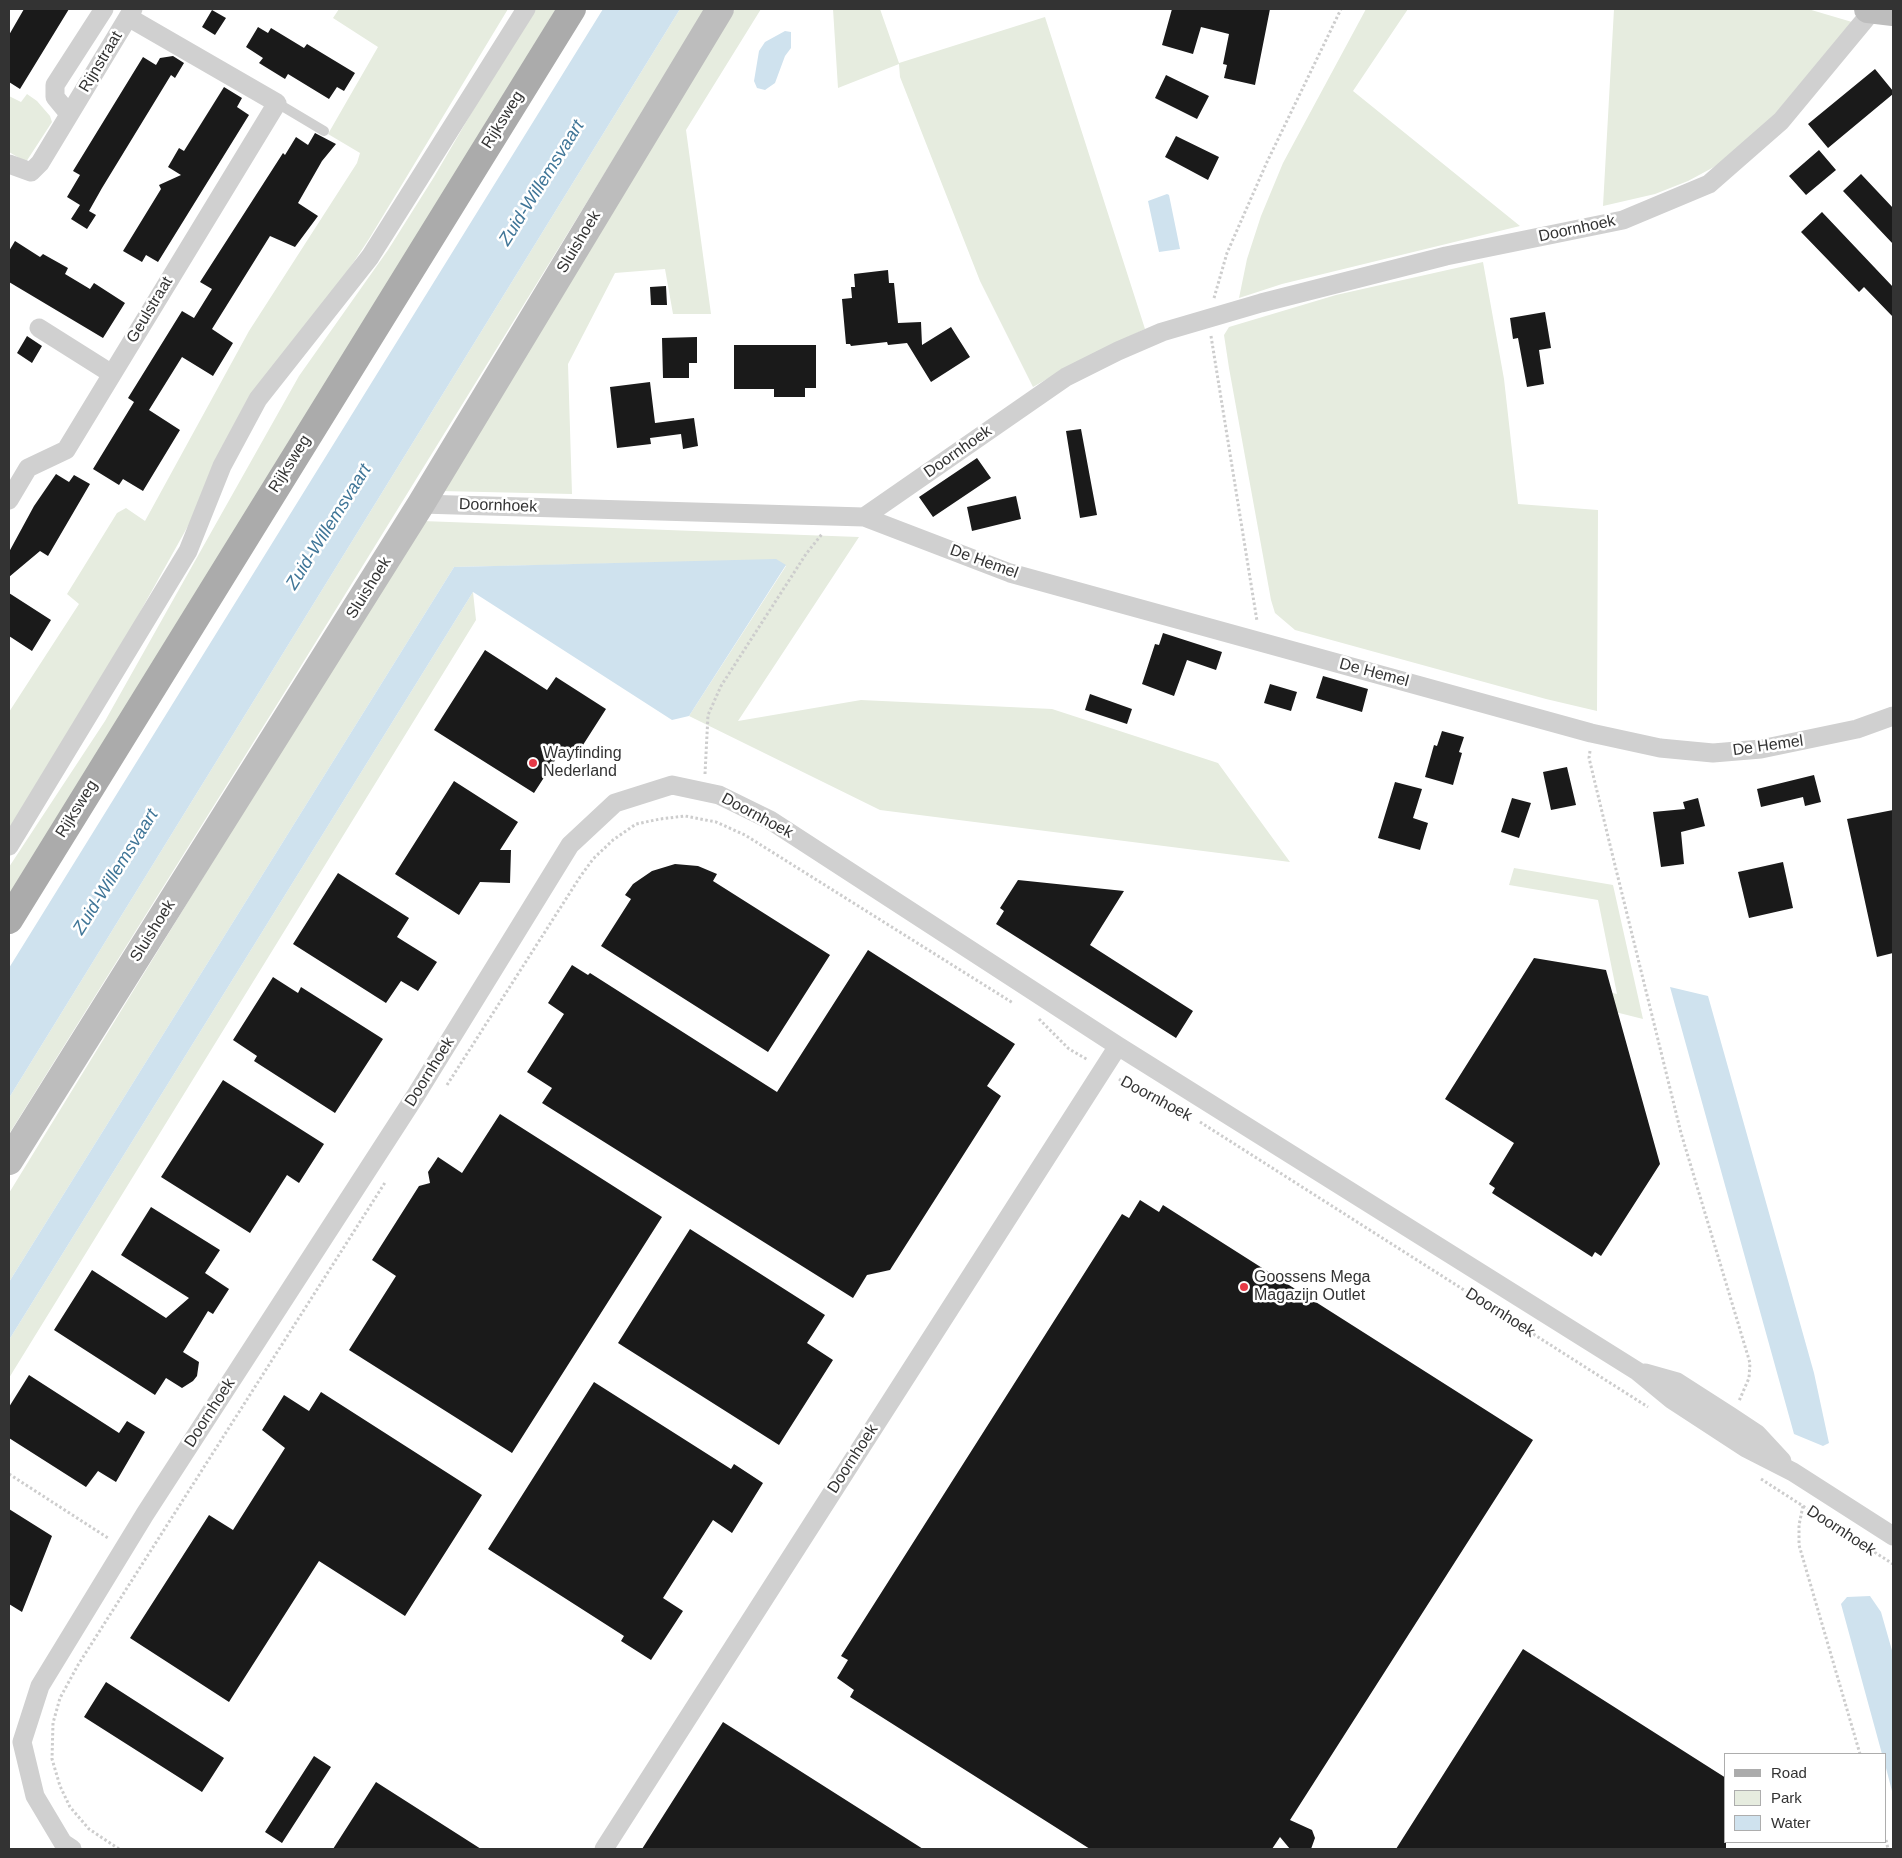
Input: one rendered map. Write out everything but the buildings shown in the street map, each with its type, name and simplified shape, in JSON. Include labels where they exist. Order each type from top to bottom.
[{"type":"main road","name":"Rijksweg","points":[[9,920],[572,9]]},
{"type":"street","name":"Rijnstraat","points":[[69,114],[56,98],[54,85],[104,9]]},
{"type":"street","points":[[9,846],[188,551],[222,466],[258,399],[370,257],[526,9]]},
{"type":"street","name":"Sluishoek","points":[[9,1161],[421,504],[720,9]]},
{"type":"street","name":"Doornhoek","points":[[421,504],[864,517],[1066,378],[1118,351],[1162,332],[1208,318],[1446,256],[1623,220],[1709,184],[1781,121],[1878,10]]},
{"type":"street","name":"Rijnstraat","points":[[9,164],[31,172],[40,163],[131,13]]},
{"type":"street","points":[[131,13],[277,103]]},
{"type":"street","name":"Geulstraat","points":[[9,500],[28,468],[66,450],[277,103]]},
{"type":"street","points":[[39,328],[112,374]]},
{"type":"street","name":"De Hemel","points":[[864,517],[1010,573],[1591,733],[1660,748],[1713,753],[1761,749],[1858,729],[1893,716]]},
{"type":"street","name":"Doornhoek","points":[[72,1849],[62,1843],[35,1796],[22,1742],[40,1686],[124,1548],[416,1095],[570,845],[615,803],[672,785],[719,795],[770,820],[1118,1046],[1637,1370],[1670,1399],[1746,1448],[1792,1472],[1893,1536]]},
{"type":"street","name":"Doornhoek","points":[[604,1849],[1118,1046]]},
{"type":"street","name":"Doornhoek","points":[[1637,1370],[1677,1382],[1730,1416],[1757,1434],[1792,1472]]},
{"type":"lane","points":[[277,103],[324,130]]},
{"type":"path","points":[[1260,642],[1208,318],[1227,253],[1267,162],[1341,9]]},
{"type":"path","points":[[704,792],[708,715],[721,686],[806,554],[837,516]]},
{"type":"path","points":[[1591,733],[1589,758],[1681,1133],[1750,1363],[1745,1391],[1730,1416]]},
{"type":"path","name":"Doornhoek","points":[[445,1088],[574,885],[593,859],[613,840],[636,824],[660,819],[685,816],[716,822],[745,835],[1014,1003]]},
{"type":"path","name":"Doornhoek","points":[[1031,1014],[1039,1019],[1070,1049],[1138,1091],[1177,1108]]},
{"type":"path","name":"Doornhoek","points":[[1194,1118],[1652,1410]]},
{"type":"path","name":"Doornhoek","points":[[119,1849],[89,1829],[70,1807],[60,1786],[52,1759],[53,1724],[60,1698],[78,1665],[386,1180]]},
{"type":"path","points":[[9,1474],[144,1561]]},
{"type":"path","name":"Doornhoek","points":[[1753,1474],[1893,1564]]},
{"type":"path","points":[[1803,1506],[1799,1525],[1799,1546],[1860,1753]]},
{"type":"green space","points":[[339,9],[508,9],[369,239],[237,438],[86,709],[9,829],[9,712],[79,604],[67,594],[117,513],[126,508],[145,521],[249,331],[357,163],[360,153],[328,134],[378,47],[333,18]]},
{"type":"green space","points":[[532,9],[556,9],[9,902],[9,867],[105,721],[299,376],[388,250],[434,177]]},
{"type":"green space","points":[[680,9],[706,9],[296,674],[9,1134],[9,1098]]},
{"type":"green space","points":[[735,9],[761,9],[686,130],[711,314],[673,314],[665,269],[615,273],[568,364],[572,494],[440,491]]},
{"type":"green space","points":[[833,9],[880,9],[899,63],[1045,17],[1145,329],[1080,360],[1033,387],[980,281],[900,77],[899,64],[838,88]]},
{"type":"green space","points":[[1366,9],[1408,9],[1353,91],[1520,226],[1282,284],[1239,298],[1247,259],[1261,216],[1283,163]]},
{"type":"green space","points":[[1614,9],[1808,9],[1852,22],[1768,124],[1740,148],[1714,167],[1688,181],[1655,194],[1603,206]]},
{"type":"green space","points":[[27,94],[37,101],[50,116],[52,122],[26,162],[9,152],[9,96],[21,102]]},
{"type":"green space","points":[[1483,262],[1504,379],[1518,504],[1598,510],[1597,711],[1546,699],[1295,630],[1275,613],[1271,600],[1229,368],[1224,335],[1229,327],[1336,295]]},
{"type":"green space","points":[[422,521],[859,537],[738,721],[861,700],[1052,709],[1218,763],[1290,862],[880,810],[689,716],[786,566],[776,560],[454,567],[9,1282],[9,1193]]},
{"type":"green space","points":[[473,592],[476,620],[9,1378],[9,1340]]},
{"type":"green space","points":[[1514,868],[1613,885],[1643,1019],[1528,990],[1531,976],[1617,994],[1598,900],[1509,885]]},
{"type":"water","name":"Zuid-Willemsvaart","points":[[603,9],[680,9],[9,1098],[9,968]]},
{"type":"water","points":[[785,31],[791,32],[791,48],[785,56],[775,83],[765,90],[757,88],[754,81],[759,51],[765,42]]},
{"type":"water","points":[[1167,194],[1169,195],[1180,249],[1159,252],[1148,201]]},
{"type":"water","points":[[776,559],[786,565],[689,716],[672,720],[473,592],[9,1340],[9,1282],[454,567]]},
{"type":"water","points":[[1670,987],[1708,996],[1814,1373],[1829,1443],[1823,1446],[1794,1434]]},
{"type":"water","points":[[1870,1596],[1881,1612],[1893,1654],[1893,1795],[1887,1772],[1887,1753],[1882,1753],[1841,1604],[1847,1597]]},
{"type":"place","name":"Wayfinding Nederland","points":[[533,763]]},
{"type":"place","name":"Goossens Mega Magazijn Outlet","points":[[1244,1287]]}]
